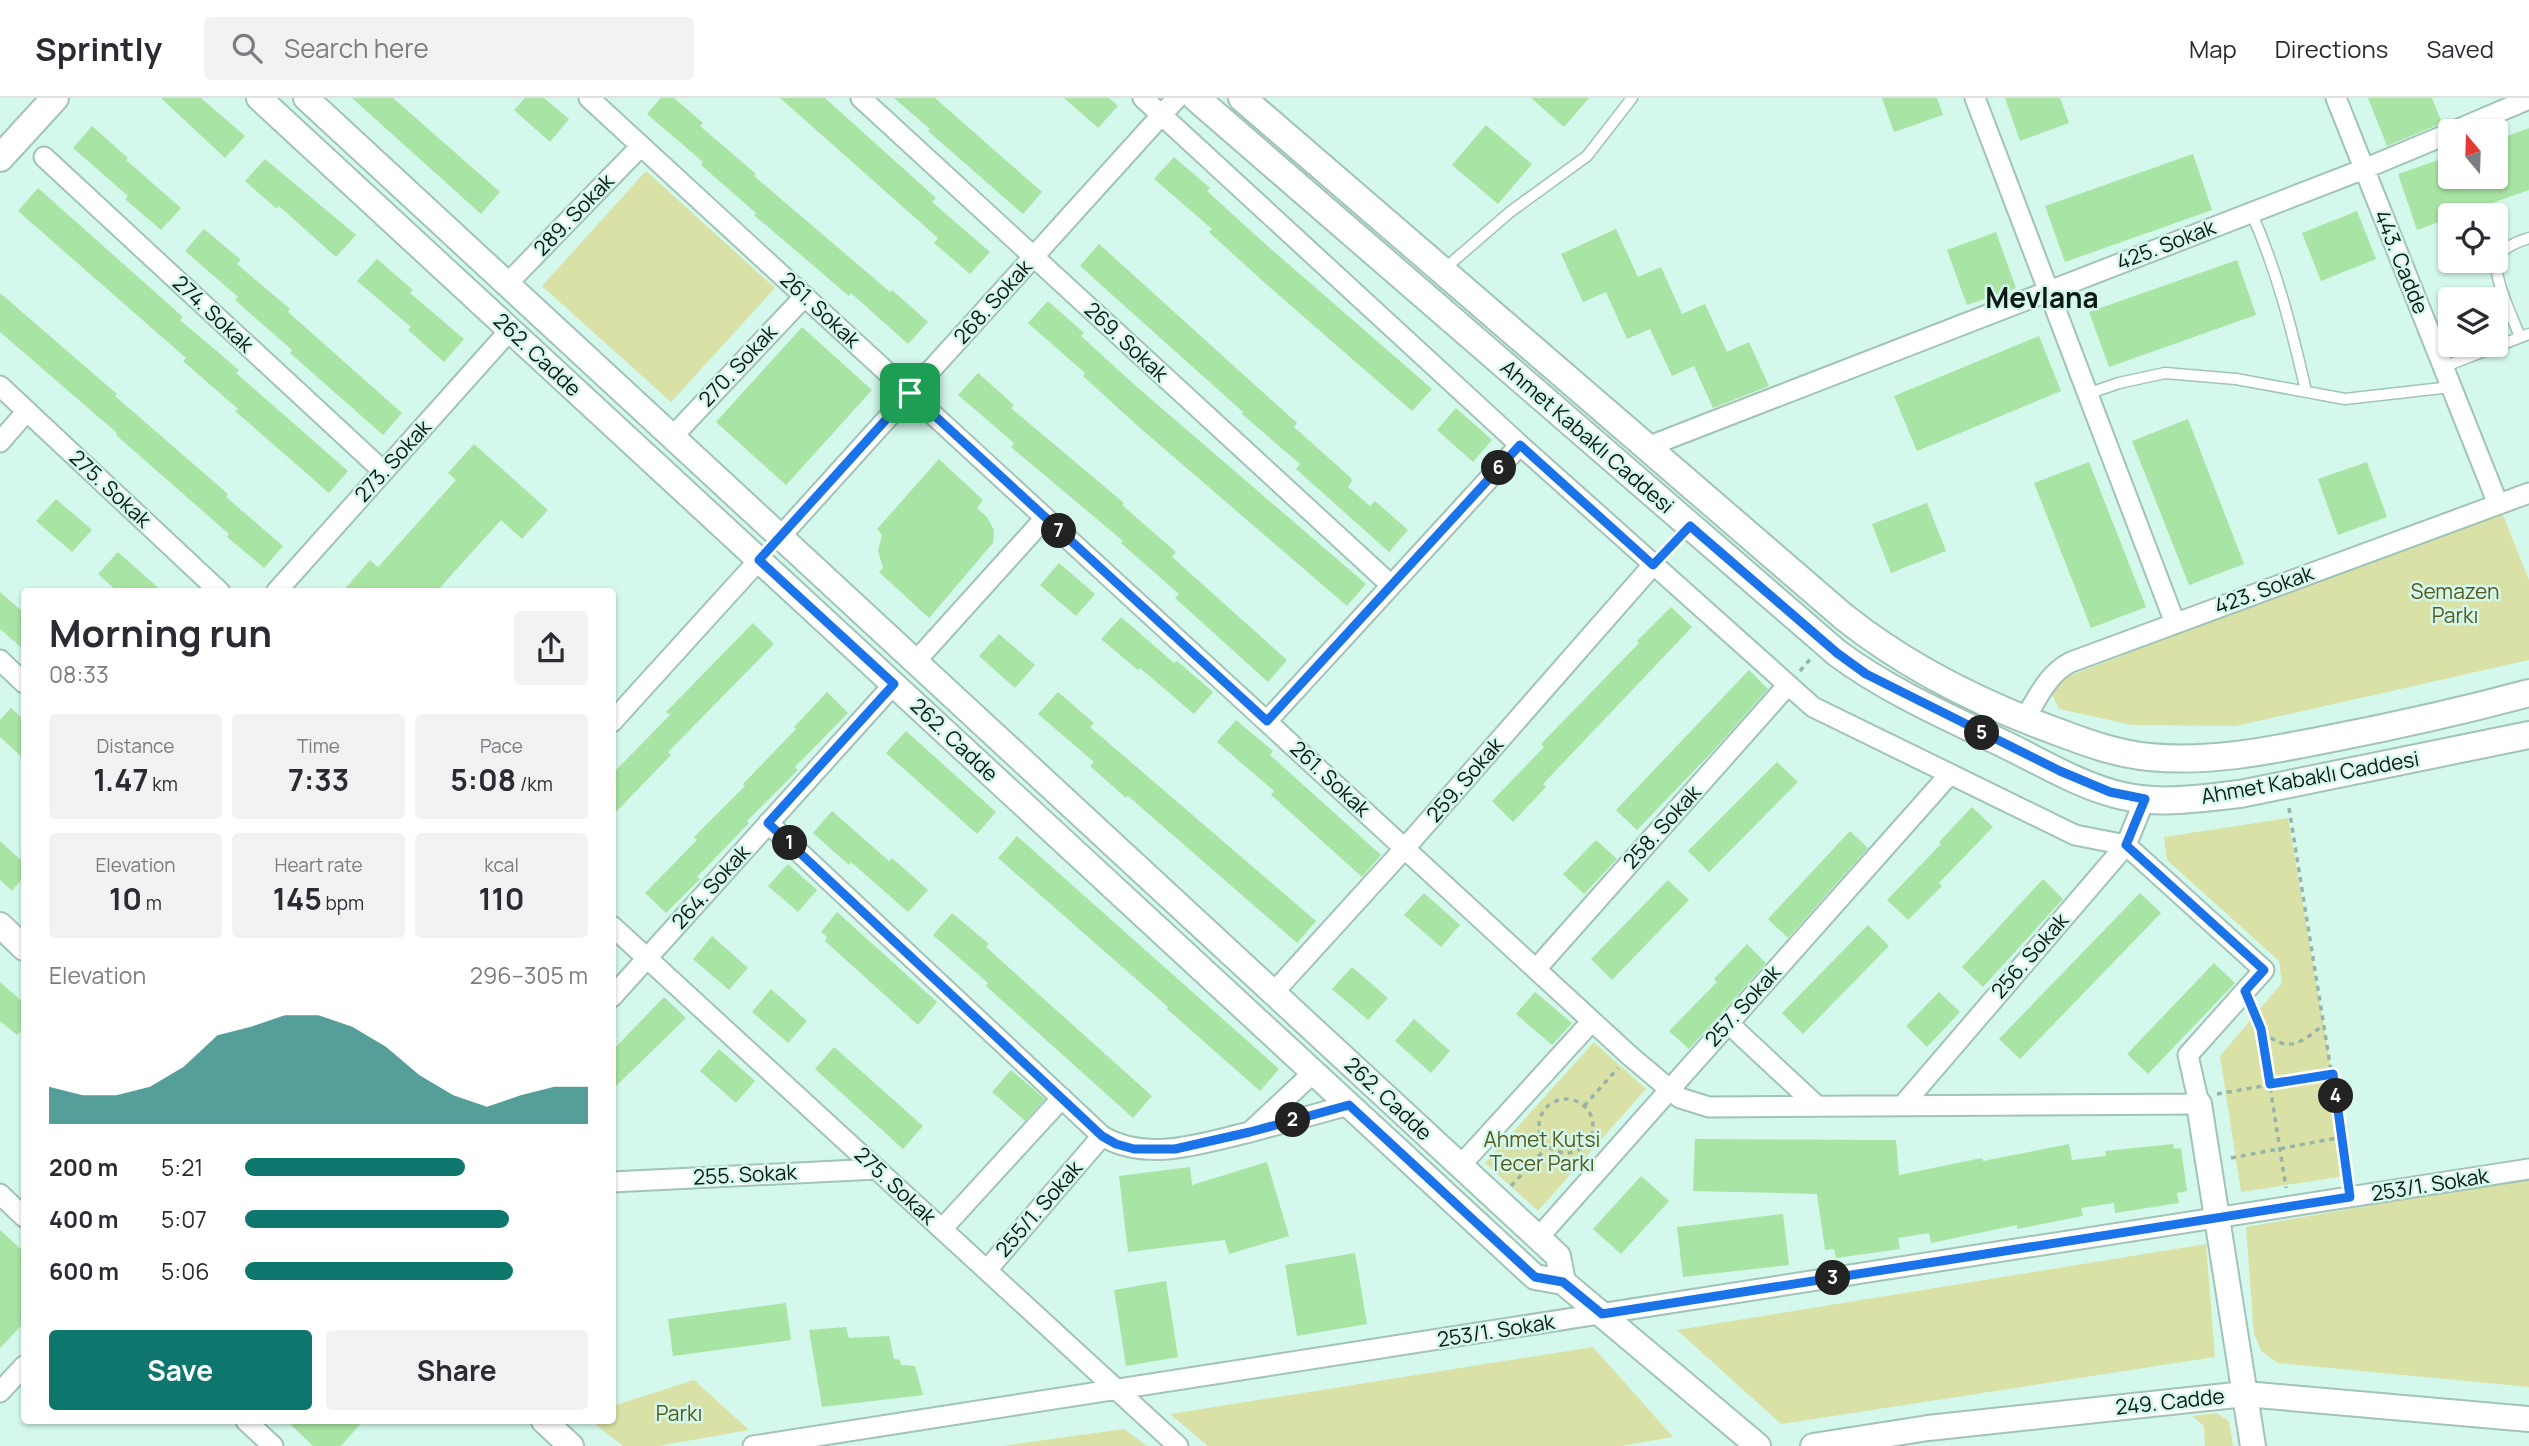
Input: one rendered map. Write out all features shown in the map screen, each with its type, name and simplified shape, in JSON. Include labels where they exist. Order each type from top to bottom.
[{"type":"main road","points":[[0,158],[55,98]]},
{"type":"main road","name":"Ahmet Kabaklı Caddesi","points":[[1196,98],[1825,642],[1866,674],[2004,744],[2110,792],[2145,799],[2197,799],[2287,785],[2529,735]]},
{"type":"main road","name":"Ahmet Kabaklı Caddesi","points":[[1242,98],[1860,630],[1928,674],[2024,720],[2094,745],[2151,757],[2245,756],[2433,718],[2529,693]]},
{"type":"main road","points":[[2145,799],[2151,757]]},
{"type":"street","name":"262. Cadde","points":[[259,98],[1535,1277],[1563,1282],[1758,1446]]},
{"type":"street","name":"262. Cadde","points":[[306,98],[1558,1256],[1563,1282]]},
{"type":"street","name":"261. Sokak","points":[[589,98],[1629,1055],[1669,1091],[1685,1101],[1709,1107],[2198,1100]]},
{"type":"street","name":"269. Sokak","points":[[860,98],[1391,585]]},
{"type":"street","points":[[1143,98],[1787,686],[1824,714],[2075,835],[2126,845],[2264,970],[2188,1055],[2219,1219],[2253,1446]]},
{"type":"street","name":"268. Sokak","points":[[780,537],[1177,98]]},
{"type":"street","points":[[1975,98],[2175,623]]},
{"type":"street","name":"443. Cadde","points":[[2336,98],[2498,505]]},
{"type":"street","name":"425. Sokak","points":[[2482,119],[2529,99]]},
{"type":"street","name":"425. Sokak","points":[[1647,447],[2438,138]]},
{"type":"street","name":"289. Sokak","points":[[507,284],[641,146]]},
{"type":"street","name":"274. Sokak","points":[[44,157],[383,471]]},
{"type":"street","name":"270. Sokak","points":[[672,436],[804,296]]},
{"type":"street","name":"273. Sokak","points":[[280,588],[510,330]]},
{"type":"street","name":"275. Sokak","points":[[0,386],[216,588]]},
{"type":"street","points":[[0,442],[27,411]]},
{"type":"street","points":[[1267,721],[1520,445]]},
{"type":"street","name":"423. Sokak","points":[[2024,720],[2050,678],[2064,665],[2529,493]]},
{"type":"street","points":[[915,662],[1045,518]]},
{"type":"street","points":[[616,718],[780,537]]},
{"type":"street","name":"259. Sokak","points":[[1273,993],[1405,848],[1653,565]]},
{"type":"street","points":[[0,660],[21,680]]},
{"type":"street","name":"264. Sokak","points":[[616,993],[894,684]]},
{"type":"street","name":"258. Sokak","points":[[1536,969],[1787,686]]},
{"type":"street","name":"257. Sokak","points":[[1538,1238],[1949,775]]},
{"type":"street","name":"256. Sokak","points":[[1903,1105],[2126,845],[2145,799]]},
{"type":"street","points":[[768,823],[1102,1136],[1116,1144],[1134,1149],[1175,1149],[1349,1105]]},
{"type":"street","points":[[0,925],[21,945]]},
{"type":"street","name":"275. Sokak","points":[[616,930],[1178,1446]]},
{"type":"street","points":[[1460,1166],[1592,1021]]},
{"type":"street","points":[[1728,1023],[1818,1106]]},
{"type":"street","points":[[1250,1132],[1314,1072]]},
{"type":"street","points":[[942,1230],[1062,1098]]},
{"type":"street","name":"255/1. Sokak","points":[[987,1270],[1102,1136]]},
{"type":"street","name":"255. Sokak","points":[[616,1181],[877,1169]]},
{"type":"street","name":"253/1. Sokak","points":[[754,1446],[2529,1170]]},
{"type":"street","points":[[0,1194],[21,1214]]},
{"type":"street","points":[[0,1392],[21,1369]]},
{"type":"street","name":"249. Cadde","points":[[1812,1446],[1928,1428],[2245,1394],[2529,1419]]},
{"type":"street","points":[[249,1424],[273,1446]]},
{"type":"street","points":[[547,1424],[571,1446]]},
{"type":"lane","points":[[1443,271],[1510,212],[1587,156],[1632,98]]},
{"type":"lane","points":[[2251,212],[2267,248],[2286,309],[2306,391]]},
{"type":"lane","points":[[2443,367],[2524,335],[2497,274],[2498,259],[2509,246],[2529,237]]},
{"type":"lane","points":[[2087,394],[2119,383],[2165,373],[2236,379],[2344,399],[2451,387]]},
{"type":"path","points":[[1787,686],[1825,642]]},
{"type":"path","points":[[2287,785],[2350,1197]]},
{"type":"path","points":[[2245,991],[2261,1029],[2289,1208]]},
{"type":"path","points":[[2261,1029],[2274,1042],[2283,1045],[2302,1040],[2323,1025]]},
{"type":"path","points":[[1584,1106],[1629,1055]]},
{"type":"path","points":[[2198,1100],[2333,1074]]},
{"type":"path","points":[[1562,1099],[1584,1106],[1594,1123],[1593,1132],[1584,1147],[1569,1154],[1560,1153],[1548,1146],[1540,1134],[1539,1125],[1546,1108],[1562,1099]]},
{"type":"path","points":[[2209,1162],[2342,1137]]},
{"type":"path","points":[[1498,1200],[1548,1146]]},
{"type":"green space","points":[[646,171],[775,288],[671,402],[542,286]]},
{"type":"green space","name":"Semazen Parkı","points":[[2501,510],[2529,580],[2529,660],[2236,726],[2132,725],[2059,709],[2052,694],[2056,681]]},
{"type":"green space","points":[[2288,818],[2331,1068],[2345,1176],[2241,1192],[2220,1056],[2282,983],[2279,961],[2167,860],[2164,837]]},
{"type":"green space","name":"Ahmet Kutsi Tecer Parkı","points":[[1594,1042],[1646,1089],[1538,1211],[1485,1163]]},
{"type":"green space","points":[[2529,1178],[2529,1387],[2278,1363],[2262,1352],[2254,1334],[2246,1227]]},
{"type":"green space","points":[[2206,1244],[2215,1357],[1781,1424],[1677,1330]]},
{"type":"green space","points":[[1593,1347],[1673,1437],[1621,1446],[1208,1446],[1170,1414]]},
{"type":"green space","name":"Parkı","points":[[694,1380],[749,1430],[658,1446],[623,1446],[595,1424],[616,1424],[616,1405]]},
{"type":"green space","points":[[2216,1413],[2229,1421],[2233,1446],[2205,1446],[2204,1426],[2192,1416]]},
{"type":"green space","points":[[1124,1429],[1147,1446],[1002,1446]]},
{"type":"building","points":[[161,98],[201,98],[245,136],[225,158]]},
{"type":"building","points":[[352,98],[393,98],[500,192],[481,214]]},
{"type":"building","points":[[525,98],[544,98],[569,119],[550,142],[514,110]]},
{"type":"building","points":[[661,98],[674,98],[703,123],[700,126],[756,174],[754,176],[928,322],[908,344],[851,293],[849,296],[754,215],[756,213],[701,165],[703,162],[647,114]]},
{"type":"building","points":[[780,98],[825,98],[936,198],[932,202],[990,252],[970,274],[934,243],[938,238]]},
{"type":"building","points":[[894,98],[935,98],[1042,192],[1023,214]]},
{"type":"building","points":[[1064,98],[1109,98],[1118,106],[1098,128]]},
{"type":"building","points":[[1531,98],[1589,98],[1564,127]]},
{"type":"building","points":[[1882,98],[1937,98],[1943,115],[1894,132]]},
{"type":"building","points":[[2005,98],[2060,98],[2069,123],[2020,141]]},
{"type":"building","points":[[2368,98],[2432,98],[2440,119],[2438,119],[2438,125],[2387,146]]},
{"type":"building","points":[[1486,125],[1532,164],[1498,204],[1452,165]]},
{"type":"building","points":[[92,126],[181,208],[161,230],[125,199],[128,196],[73,148]]},
{"type":"building","points":[[2529,128],[2529,190],[2492,203],[2438,203],[2438,222],[2417,230],[2398,174],[2438,160],[2438,189],[2508,189],[2508,136]]},
{"type":"building","points":[[2193,154],[2212,210],[2065,262],[2045,206]]},
{"type":"building","points":[[1174,157],[1210,188],[1207,191],[1263,242],[1432,389],[1412,411],[1266,284],[1209,232],[1212,229],[1154,179]]},
{"type":"building","points":[[265,159],[356,235],[336,257],[279,206],[277,209],[245,181]]},
{"type":"building","points":[[38,188],[183,317],[180,320],[239,370],[236,373],[348,471],[329,493],[235,411],[238,409],[183,361],[186,358],[18,211]]},
{"type":"building","points":[[2357,211],[2376,259],[2321,281],[2302,233]]},
{"type":"building","points":[[204,229],[241,260],[237,264],[290,309],[288,312],[402,413],[383,435],[290,353],[292,350],[235,300],[238,297],[185,251]]},
{"type":"building","points":[[1616,229],[1638,277],[1661,267],[1682,314],[1705,304],[1727,352],[1749,342],[1769,386],[1713,408],[1694,366],[1672,376],[1650,329],[1627,339],[1606,292],[1583,302],[1561,254]]},
{"type":"building","points":[[1996,232],[2016,288],[1967,305],[1947,250]]},
{"type":"building","points":[[1099,244],[1297,423],[1294,427],[1351,478],[1348,487],[1370,506],[1375,501],[1408,530],[1389,552],[1296,469],[1300,464],[1080,266]]},
{"type":"building","points":[[377,259],[413,290],[410,293],[464,339],[444,362],[408,330],[411,327],[357,281]]},
{"type":"building","points":[[2237,260],[2256,315],[2109,367],[2089,312]]},
{"type":"building","points":[[0,293],[117,394],[115,396],[228,494],[226,497],[283,546],[264,568],[227,537],[229,534],[116,435],[117,433],[0,332]]},
{"type":"building","points":[[1048,301],[1084,333],[1081,336],[1137,387],[1366,584],[1347,606],[1140,428],[1083,376],[1085,373],[1028,323]]},
{"type":"building","points":[[802,327],[872,390],[786,485],[716,422]]},
{"type":"building","points":[[2039,336],[2061,391],[1917,451],[1894,396]]},
{"type":"building","points":[[978,373],[1014,405],[1011,408],[1124,503],[1122,505],[1176,552],[1172,557],[1287,660],[1268,682],[1175,598],[1179,594],[1121,543],[1123,541],[1011,447],[1014,443],[958,395]]},
{"type":"building","points":[[1456,408],[1492,440],[1473,462],[1437,430]]},
{"type":"building","points":[[2188,419],[2244,564],[2189,585],[2132,441]]},
{"type":"building","points":[[474,444],[548,510],[522,539],[501,520],[440,588],[346,588],[370,560],[378,567],[456,480],[448,473]]},
{"type":"building","points":[[939,459],[983,500],[977,508],[987,517],[994,530],[993,543],[929,618],[879,572],[883,568],[878,551],[882,535],[877,529]]},
{"type":"building","points":[[2089,462],[2146,607],[2091,628],[2034,483]]},
{"type":"building","points":[[2367,462],[2387,517],[2338,535],[2318,479]]},
{"type":"building","points":[[56,499],[92,530],[72,552],[36,521]]},
{"type":"building","points":[[1927,503],[1946,551],[1891,573],[1872,524]]},
{"type":"building","points":[[118,552],[158,588],[114,588],[98,574]]},
{"type":"building","points":[[1059,563],[1095,594],[1076,616],[1040,585]]},
{"type":"building","points":[[0,592],[21,610],[21,647],[0,629]]},
{"type":"building","points":[[1671,607],[1692,627],[1543,784],[1546,787],[1513,822],[1492,801],[1544,747],[1541,744]]},
{"type":"building","points":[[1121,617],[1174,663],[1177,661],[1213,692],[1194,714],[1101,639]]},
{"type":"building","points":[[753,623],[774,644],[668,752],[671,755],[616,812],[616,770],[670,715],[666,712]]},
{"type":"building","points":[[999,634],[1035,665],[1015,688],[979,656]]},
{"type":"building","points":[[1749,670],[1768,689],[1637,830],[1616,810]]},
{"type":"building","points":[[827,692],[848,713],[795,767],[798,770],[747,821],[749,823],[697,877],[700,879],[666,913],[645,893],[697,840],[694,837],[745,786],[743,784]]},
{"type":"building","points":[[1058,692],[1094,723],[1090,727],[1316,921],[1297,943],[1128,796],[1126,798],[1090,766],[1094,762],[1038,714]]},
{"type":"building","points":[[11,708],[21,717],[21,756],[0,737],[0,720]]},
{"type":"building","points":[[1236,720],[1273,751],[1270,755],[1381,855],[1362,877],[1271,795],[1274,791],[1217,742]]},
{"type":"building","points":[[906,731],[996,812],[977,834],[886,753]]},
{"type":"building","points":[[1777,762],[1798,782],[1709,872],[1688,851]]},
{"type":"building","points":[[1972,807],[1993,827],[1939,883],[1942,886],[1908,920],[1887,900]]},
{"type":"building","points":[[832,811],[889,861],[892,858],[928,890],[908,912],[813,833]]},
{"type":"building","points":[[1850,831],[1868,848],[1788,938],[1768,919]]},
{"type":"building","points":[[1017,836],[1279,1069],[1260,1091],[998,858]]},
{"type":"building","points":[[1596,840],[1617,859],[1584,894],[1563,874]]},
{"type":"building","points":[[0,841],[21,860],[21,880],[12,891],[0,880]]},
{"type":"building","points":[[788,864],[817,890],[798,912],[768,886]]},
{"type":"building","points":[[2043,879],[2063,899],[1983,987],[1962,967]]},
{"type":"building","points":[[1668,880],[1689,900],[1612,980],[1591,959]]},
{"type":"building","points":[[1424,893],[1460,925],[1441,947],[1404,915]]},
{"type":"building","points":[[2140,893],[2161,913],[2020,1059],[1999,1039]]},
{"type":"building","points":[[837,912],[937,1002],[918,1025],[825,941],[827,937],[821,932]]},
{"type":"building","points":[[952,913],[989,944],[986,947],[1152,1096],[1133,1118],[933,935]]},
{"type":"building","points":[[1868,925],[1889,946],[1803,1034],[1782,1013]]},
{"type":"building","points":[[712,936],[748,968],[729,990],[693,959]]},
{"type":"building","points":[[1747,944],[1766,963],[1689,1049],[1669,1031],[1717,982],[1714,979]]},
{"type":"building","points":[[2214,963],[2235,983],[2148,1074],[2127,1054]]},
{"type":"building","points":[[1352,967],[1388,998],[1368,1020],[1332,989]]},
{"type":"building","points":[[0,982],[21,1000],[21,1030],[17,1035],[0,1021]]},
{"type":"building","points":[[771,989],[807,1021],[788,1043],[752,1012]]},
{"type":"building","points":[[1535,992],[1572,1023],[1552,1045],[1516,1014]]},
{"type":"building","points":[[1939,992],[1960,1012],[1927,1047],[1906,1026]]},
{"type":"building","points":[[664,997],[686,1018],[616,1086],[616,1047]]},
{"type":"building","points":[[1414,1019],[1450,1051],[1431,1073],[1395,1041]]},
{"type":"building","points":[[834,1047],[923,1126],[903,1149],[815,1069]]},
{"type":"building","points":[[719,1049],[755,1081],[736,1103],[700,1071]]},
{"type":"building","points":[[1011,1070],[1045,1099],[1025,1121],[992,1092]]},
{"type":"building","points":[[1695,1139],[1896,1140],[1899,1175],[2069,1144],[2072,1160],[2106,1156],[2105,1151],[2173,1144],[2174,1149],[2181,1148],[2187,1191],[2177,1193],[2179,1203],[2115,1213],[2114,1203],[2081,1208],[2083,1216],[2017,1229],[2017,1225],[1931,1243],[1929,1233],[1898,1238],[1900,1249],[1836,1258],[1834,1249],[1825,1250],[1817,1194],[1693,1191]]},
{"type":"building","points":[[1267,1162],[1289,1236],[1229,1254],[1225,1240],[1128,1252],[1119,1176],[1190,1167],[1192,1185]]},
{"type":"building","points":[[1641,1176],[1669,1201],[1621,1254],[1593,1229]]},
{"type":"building","points":[[1783,1214],[1789,1265],[1683,1277],[1677,1227]]},
{"type":"building","points":[[0,1230],[21,1249],[21,1326],[0,1348]]},
{"type":"building","points":[[1355,1253],[1367,1324],[1297,1336],[1285,1265]]},
{"type":"building","points":[[1166,1281],[1178,1357],[1126,1366],[1114,1290]]},
{"type":"building","points":[[786,1303],[791,1340],[673,1356],[668,1319]]},
{"type":"building","points":[[846,1327],[849,1338],[889,1336],[894,1359],[900,1360],[901,1365],[915,1366],[923,1395],[822,1407],[809,1330]]},
{"type":"building","points":[[290,1424],[360,1424],[341,1446],[313,1446]]},
{"type":"district","name":"Mevlana","points":[[2042,298]]},
{"type":"route","points":[[910,393],[1267,721],[1520,445],[1653,565],[1690,526],[1837,653],[1866,674],[2060,771],[2110,792],[2145,799],[2126,845],[2264,970],[2245,991],[2261,1029],[2270,1084],[2333,1074],[2350,1197],[1602,1314],[1563,1282],[1535,1277],[1349,1105],[1175,1149],[1134,1149],[1116,1144],[1102,1136],[768,823],[894,684],[759,560],[910,393]]}]
